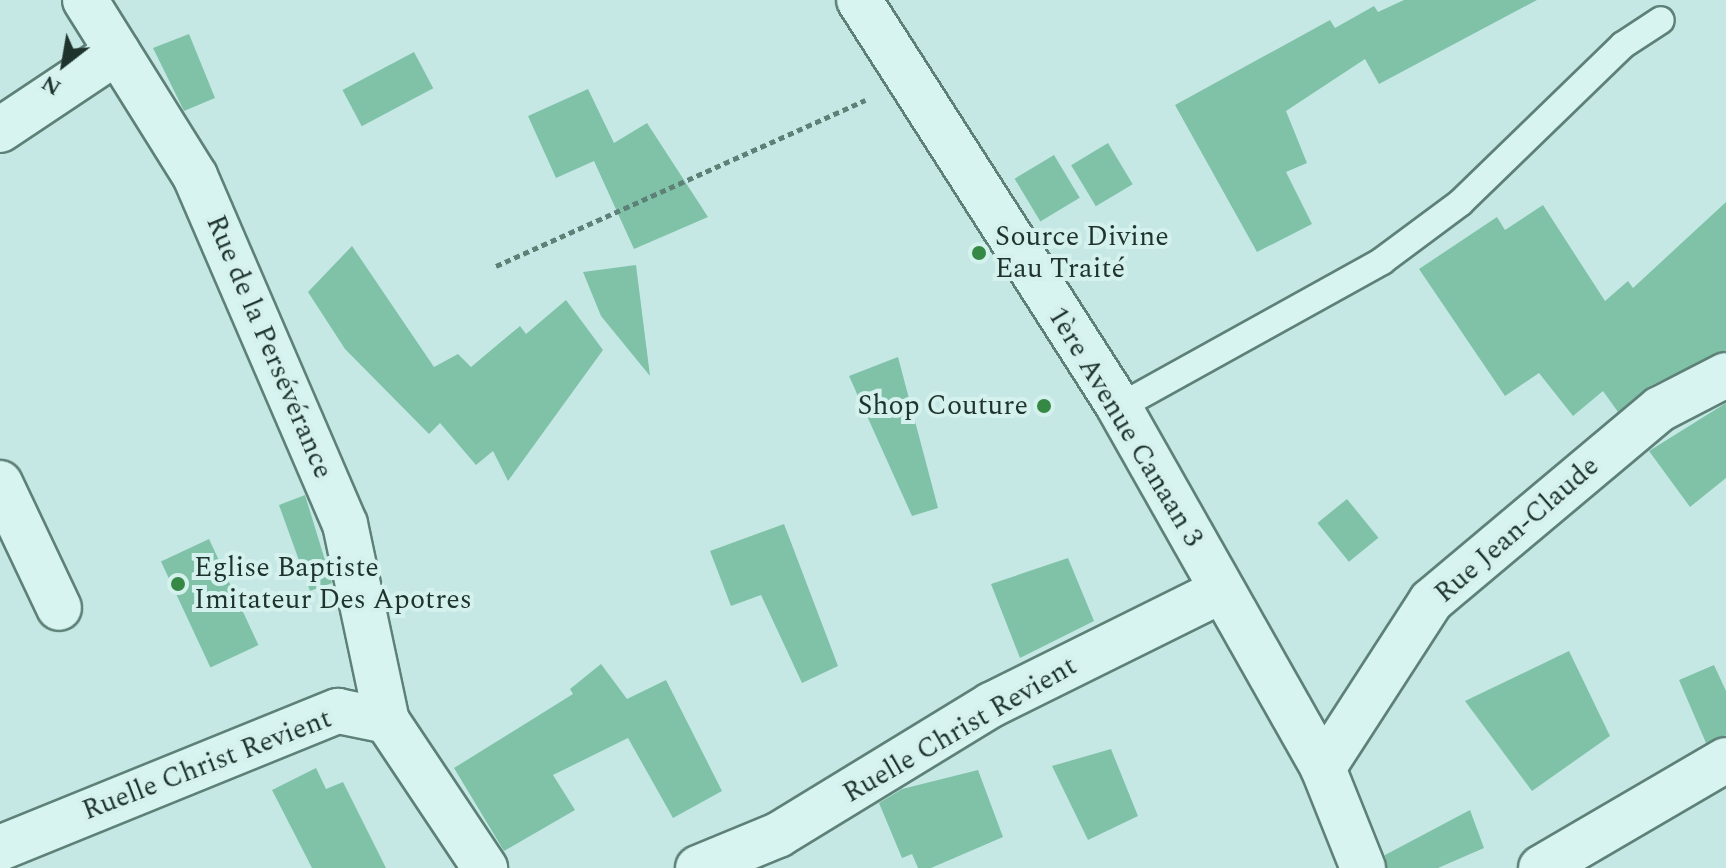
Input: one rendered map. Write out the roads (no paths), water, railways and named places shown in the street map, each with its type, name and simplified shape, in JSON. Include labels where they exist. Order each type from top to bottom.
[{"type":"street","name":"Rue de la Persévérance","points":[[85,0],[195,176],[345,524],[387,721]]},
{"type":"street","name":"1ère Avenue Canaan 3","points":[[859,0],[906,82],[1119,407],[1323,768],[1363,868]]},
{"type":"street","points":[[0,130],[117,52]]},
{"type":"street","name":"Rue Jean-Claude","points":[[1323,768],[1431,601],[1660,409],[1726,375]]},
{"type":"street","points":[[0,483],[59,608]]},
{"type":"street","name":"Ruelle Christ Revient","points":[[698,868],[788,851],[991,705],[1221,591]]},
{"type":"street","name":"Ruelle Christ Revient","points":[[0,848],[338,711],[387,721]]},
{"type":"street","points":[[387,721],[485,868]]},
{"type":"street","points":[[1541,868],[1726,760]]},
{"type":"lane","points":[[1119,407],[1382,261],[1460,203],[1623,45],[1661,20]]},
{"type":"place","name":"Source Divine Eau Traité","points":[[979,253]]},
{"type":"place","name":"Shop Couture","points":[[1044,406]]},
{"type":"place","name":"Eglise Baptiste Imitateur Des Apotres","points":[[178,584]]}]
